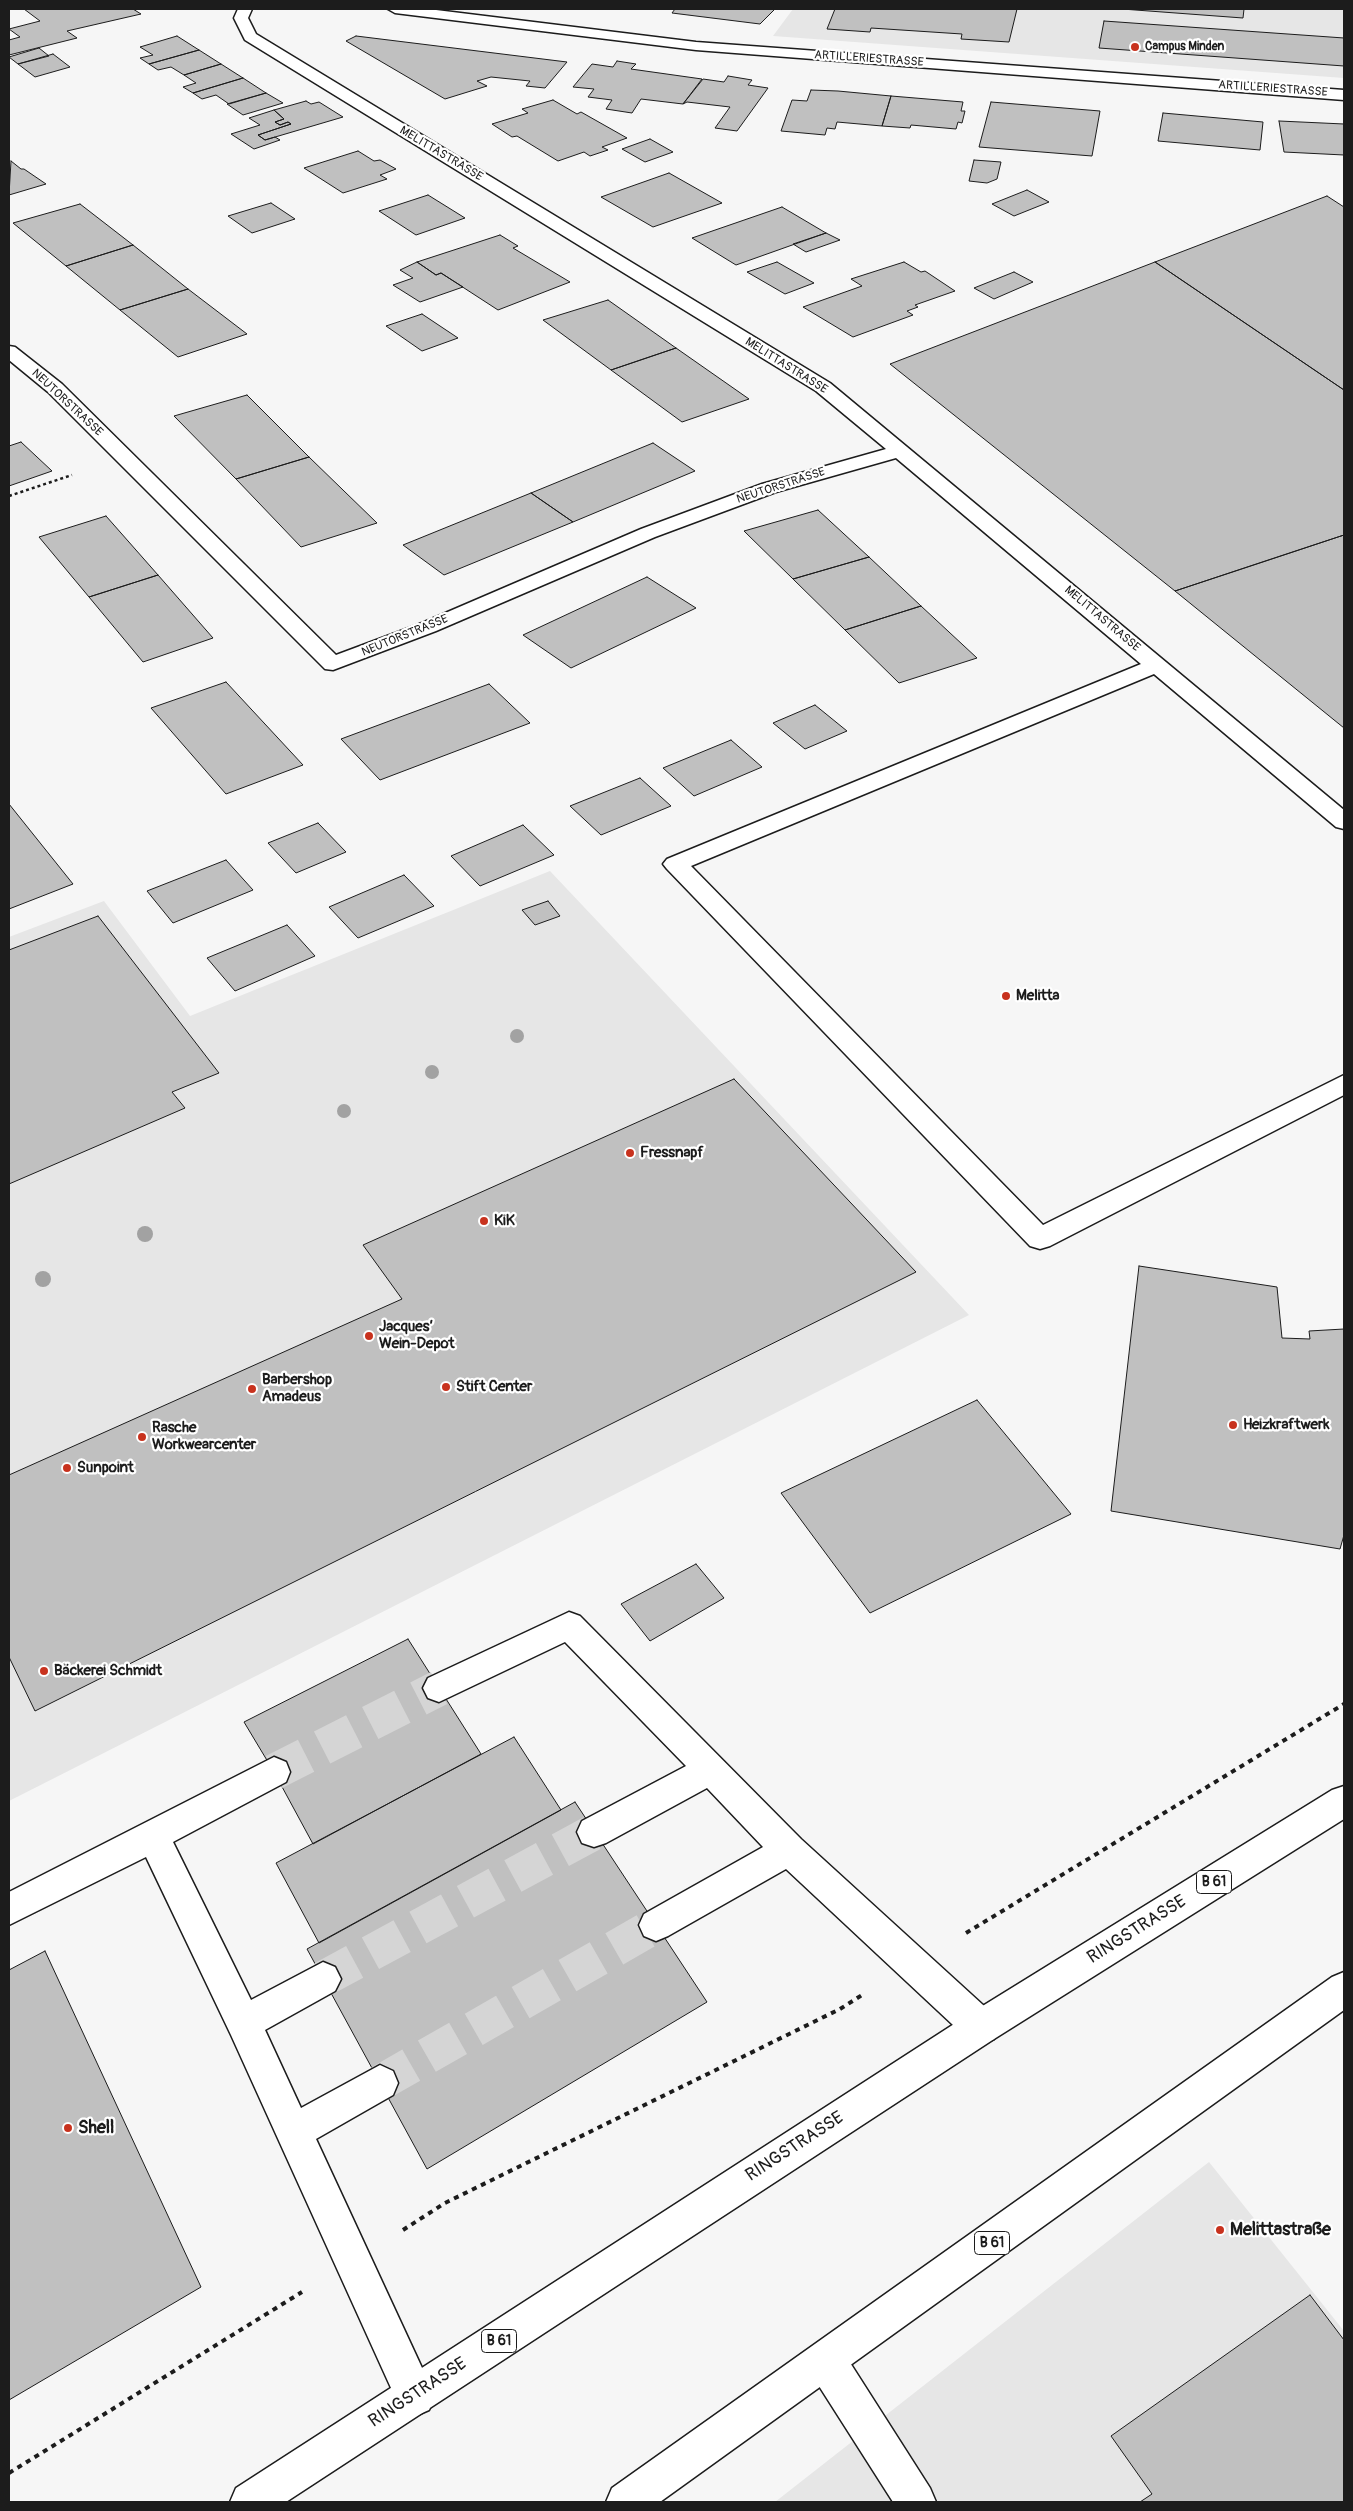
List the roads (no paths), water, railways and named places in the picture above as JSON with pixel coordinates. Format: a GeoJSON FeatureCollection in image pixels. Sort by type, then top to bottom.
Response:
{"type":"FeatureCollection","features":[{"type":"Feature","properties":{"kind":"street","name":"MELITTASTRASSE"},"geometry":{"type":"LineString","coordinates":[[245,9],[241,18],[250,37],[823,387],[1344,822]]}},
{"type":"Feature","properties":{"kind":"street","name":"ARTILLERIESTRASSE"},"geometry":{"type":"LineString","coordinates":[[395,9],[696,46],[1344,95]]}},
{"type":"Feature","properties":{"kind":"street","name":"NEUTORSTRASSE"},"geometry":{"type":"LineString","coordinates":[[9,351],[55,388],[333,664],[429,627],[648,533],[750,494],[899,451]]}},
{"type":"Feature","properties":{"kind":"street"},"geometry":{"type":"LineString","coordinates":[[1157,665],[675,864],[1040,1239],[1344,1084]]}},
{"type":"Feature","properties":{"kind":"street"},"geometry":{"type":"LineString","coordinates":[[438,1688],[569,1625],[789,1850],[981,2027]]}},
{"type":"Feature","properties":{"kind":"street"},"geometry":{"type":"LineString","coordinates":[[594,1832],[710,1770]]}},
{"type":"Feature","properties":{"kind":"street"},"geometry":{"type":"LineString","coordinates":[[9,1909],[154,1836],[274,1772]]}},
{"type":"Feature","properties":{"kind":"street","name":"RINGSTRASSE"},"geometry":{"type":"LineString","coordinates":[[250,2502],[981,2027],[1344,1801]]}},
{"type":"Feature","properties":{"kind":"street"},"geometry":{"type":"LineString","coordinates":[[154,1836],[244,2024],[415,2396]]}},
{"type":"Feature","properties":{"kind":"street"},"geometry":{"type":"LineString","coordinates":[[656,1925],[789,1850]]}},
{"type":"Feature","properties":{"kind":"street"},"geometry":{"type":"LineString","coordinates":[[244,2024],[322,1979]]}},
{"type":"Feature","properties":{"kind":"street","name":"B 61"},"geometry":{"type":"LineString","coordinates":[[636,2499],[1344,1989]]}},
{"type":"Feature","properties":{"kind":"street"},"geometry":{"type":"LineString","coordinates":[[294,2132],[380,2083]]}},
{"type":"Feature","properties":{"kind":"street"},"geometry":{"type":"LineString","coordinates":[[826,2361],[916,2502]]}},
{"type":"Feature","properties":{"kind":"tunnel"},"geometry":{"type":"LineString","coordinates":[[274,1772],[439,1688]]}},
{"type":"Feature","properties":{"kind":"tunnel"},"geometry":{"type":"LineString","coordinates":[[323,1979],[594,1832]]}},
{"type":"Feature","properties":{"kind":"tunnel"},"geometry":{"type":"LineString","coordinates":[[380,2083],[656,1925]]}},
{"type":"Feature","properties":{"kind":"place","name":"Campus Minden"},"geometry":{"type":"Point","coordinates":[1135,47]}},
{"type":"Feature","properties":{"kind":"place","name":"Melitta"},"geometry":{"type":"Point","coordinates":[1006,996]}},
{"type":"Feature","properties":{"kind":"place","name":"Fressnapf"},"geometry":{"type":"Point","coordinates":[630,1153]}},
{"type":"Feature","properties":{"kind":"place","name":"KiK"},"geometry":{"type":"Point","coordinates":[484,1221]}},
{"type":"Feature","properties":{"kind":"place","name":"Jacques’ Wein-Depot"},"geometry":{"type":"Point","coordinates":[369,1336]}},
{"type":"Feature","properties":{"kind":"place","name":"Stift Center"},"geometry":{"type":"Point","coordinates":[446,1387]}},
{"type":"Feature","properties":{"kind":"place","name":"Barbershop Amadeus"},"geometry":{"type":"Point","coordinates":[252,1389]}},
{"type":"Feature","properties":{"kind":"place","name":"Heizkraftwerk"},"geometry":{"type":"Point","coordinates":[1233,1425]}},
{"type":"Feature","properties":{"kind":"place","name":"Rasche Workwearcenter"},"geometry":{"type":"Point","coordinates":[142,1437]}},
{"type":"Feature","properties":{"kind":"place","name":"Sunpoint"},"geometry":{"type":"Point","coordinates":[67,1468]}},
{"type":"Feature","properties":{"kind":"place","name":"Bäckerei Schmidt"},"geometry":{"type":"Point","coordinates":[44,1671]}},
{"type":"Feature","properties":{"kind":"place","name":"Shell"},"geometry":{"type":"Point","coordinates":[68,2128]}},
{"type":"Feature","properties":{"kind":"place","name":"Melittastraße"},"geometry":{"type":"Point","coordinates":[1220,2230]}}]}
